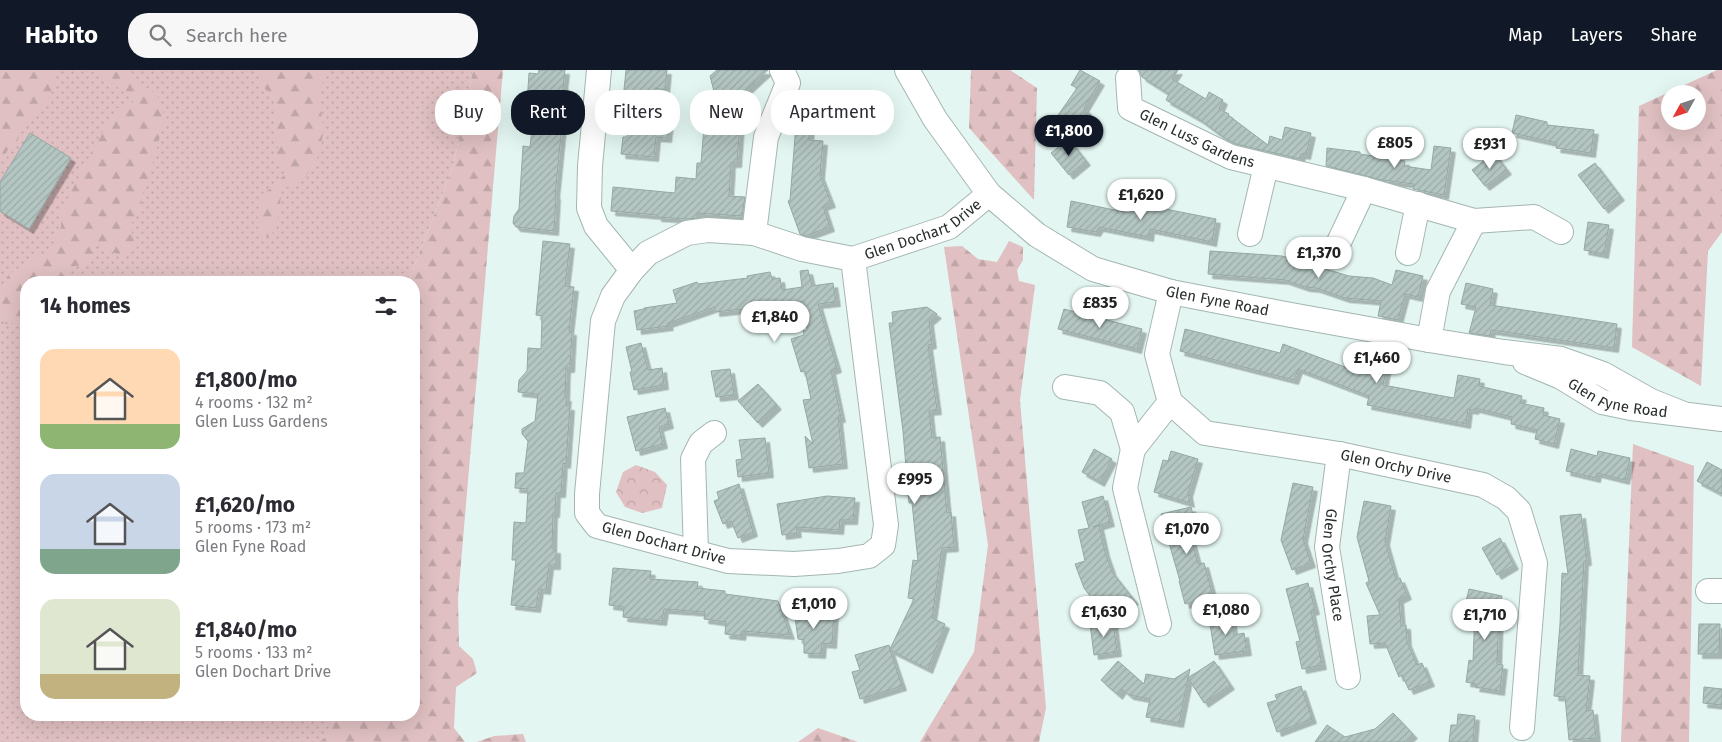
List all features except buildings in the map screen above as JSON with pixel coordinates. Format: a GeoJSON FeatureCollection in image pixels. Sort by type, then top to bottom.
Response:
{"type":"FeatureCollection","features":[{"type":"Feature","properties":{"kind":"street"},"geometry":{"type":"LineString","coordinates":[[599,70],[590,166],[589,208],[596,226],[632,270]]}},
{"type":"Feature","properties":{"kind":"street"},"geometry":{"type":"LineString","coordinates":[[754,233],[766,137],[788,83],[782,70]]}},
{"type":"Feature","properties":{"kind":"street","name":"Glen Fyne Road"},"geometry":{"type":"LineString","coordinates":[[907,70],[935,119],[989,194],[1037,235],[1094,269],[1171,292],[1504,352],[1561,377],[1602,402],[1631,408],[1722,419]]}},
{"type":"Feature","properties":{"kind":"street","name":"Glen Fyne Road"},"geometry":{"type":"LineString","coordinates":[[927,70],[935,119]]}},
{"type":"Feature","properties":{"kind":"street","name":"Glen Luss Gardens"},"geometry":{"type":"LineString","coordinates":[[1128,78],[1130,108],[1231,157],[1364,189],[1474,221],[1534,217],[1561,232]]}},
{"type":"Feature","properties":{"kind":"street","name":"Glen Luss Gardens"},"geometry":{"type":"LineString","coordinates":[[1250,234],[1266,166]]}},
{"type":"Feature","properties":{"kind":"street"},"geometry":{"type":"LineString","coordinates":[[1339,242],[1364,189]]}},
{"type":"Feature","properties":{"kind":"street","name":"Glen Dochart Drive"},"geometry":{"type":"LineString","coordinates":[[853,259],[886,525],[884,546],[869,556],[794,564],[728,561],[597,526],[587,513],[603,321],[613,296],[632,270],[648,254],[687,233],[708,230],[754,233],[802,250],[853,259],[950,228],[989,194]]}},
{"type":"Feature","properties":{"kind":"street"},"geometry":{"type":"LineString","coordinates":[[1408,253],[1418,204]]}},
{"type":"Feature","properties":{"kind":"street"},"geometry":{"type":"LineString","coordinates":[[1430,340],[1438,291],[1474,221]]}},
{"type":"Feature","properties":{"kind":"street"},"geometry":{"type":"LineString","coordinates":[[1159,624],[1124,488],[1133,449],[1170,402],[1156,354],[1171,292]]}},
{"type":"Feature","properties":{"kind":"street"},"geometry":{"type":"LineString","coordinates":[[1065,387],[1100,394],[1122,412],[1133,449]]}},
{"type":"Feature","properties":{"kind":"street","name":"Glen Orchy Drive"},"geometry":{"type":"LineString","coordinates":[[1170,402],[1205,433],[1338,454],[1483,484],[1506,498],[1519,511],[1535,562],[1522,728]]}},
{"type":"Feature","properties":{"kind":"street"},"geometry":{"type":"LineString","coordinates":[[696,552],[693,459],[701,443],[714,433]]}},
{"type":"Feature","properties":{"kind":"street","name":"Glen Orchy Place"},"geometry":{"type":"LineString","coordinates":[[1338,454],[1327,547],[1348,677]]}},
{"type":"Feature","properties":{"kind":"green space"},"geometry":{"type":"Polygon","coordinates":[[[0,70],[473,70],[469,90],[435,90],[435,135],[460,135],[453,167],[410,276],[20,276],[20,721],[343,721],[338,742],[0,742],[0,70]]]}},
{"type":"Feature","properties":{"kind":"green space"},"geometry":{"type":"Polygon","coordinates":[[[0,70],[65,70],[55,76],[55,81],[46,102],[37,115],[22,128],[17,143],[8,149],[0,165],[0,70]]]}},
{"type":"Feature","properties":{"kind":"green space"},"geometry":{"type":"Polygon","coordinates":[[[88,70],[130,70],[138,81],[157,94],[165,117],[149,177],[141,198],[142,213],[133,219],[131,229],[137,248],[127,254],[116,254],[96,244],[91,258],[85,265],[75,266],[68,276],[20,276],[20,327],[13,323],[4,324],[3,319],[5,316],[0,312],[0,290],[3,290],[9,273],[24,269],[38,256],[48,255],[61,227],[61,212],[96,143],[117,108],[135,101],[133,94],[120,89],[100,75],[88,70]]]}},
{"type":"Feature","properties":{"kind":"green space"},"geometry":{"type":"Polygon","coordinates":[[[259,70],[325,70],[327,75],[318,91],[324,131],[316,163],[305,177],[282,190],[276,229],[269,237],[258,233],[258,218],[263,193],[272,188],[286,173],[275,156],[279,144],[273,127],[276,98],[259,84],[259,70]]]}},
{"type":"Feature","properties":{"kind":"green space"},"geometry":{"type":"Polygon","coordinates":[[[473,70],[503,70],[501,93],[501,90],[469,90],[473,70]]]}},
{"type":"Feature","properties":{"kind":"green space"},"geometry":{"type":"Polygon","coordinates":[[[971,70],[1010,70],[1037,88],[1034,200],[969,128],[971,70]]]}},
{"type":"Feature","properties":{"kind":"green space"},"geometry":{"type":"Polygon","coordinates":[[[1717,70],[1722,70],[1722,232],[1708,251],[1701,386],[1632,347],[1639,106],[1661,96],[1661,130],[1706,130],[1706,85],[1684,85],[1717,70]]]}},
{"type":"Feature","properties":{"kind":"green space"},"geometry":{"type":"Polygon","coordinates":[[[460,135],[497,135],[458,598],[459,646],[473,659],[477,673],[456,687],[454,728],[465,742],[319,742],[329,735],[331,721],[420,721],[420,276],[410,276],[453,167],[460,135]]]}},
{"type":"Feature","properties":{"kind":"green space"},"geometry":{"type":"Polygon","coordinates":[[[1009,241],[1023,247],[1023,260],[1017,270],[1019,281],[1035,285],[1020,400],[1046,708],[1039,742],[920,742],[974,652],[988,545],[944,247],[962,246],[978,259],[997,262],[1009,241]]]}},
{"type":"Feature","properties":{"kind":"green space"},"geometry":{"type":"Polygon","coordinates":[[[1633,444],[1694,466],[1689,742],[1621,742],[1633,444]]]}},
{"type":"Feature","properties":{"kind":"green space"},"geometry":{"type":"Polygon","coordinates":[[[636,465],[655,472],[667,485],[662,508],[642,513],[625,507],[616,492],[623,472],[636,465]]]}},
{"type":"Feature","properties":{"kind":"green space"},"geometry":{"type":"Polygon","coordinates":[[[818,728],[858,742],[798,742],[818,728]]]}},
{"type":"Feature","properties":{"kind":"green space"},"geometry":{"type":"Polygon","coordinates":[[[523,734],[526,742],[477,742],[494,736],[523,734]]]}}]}
